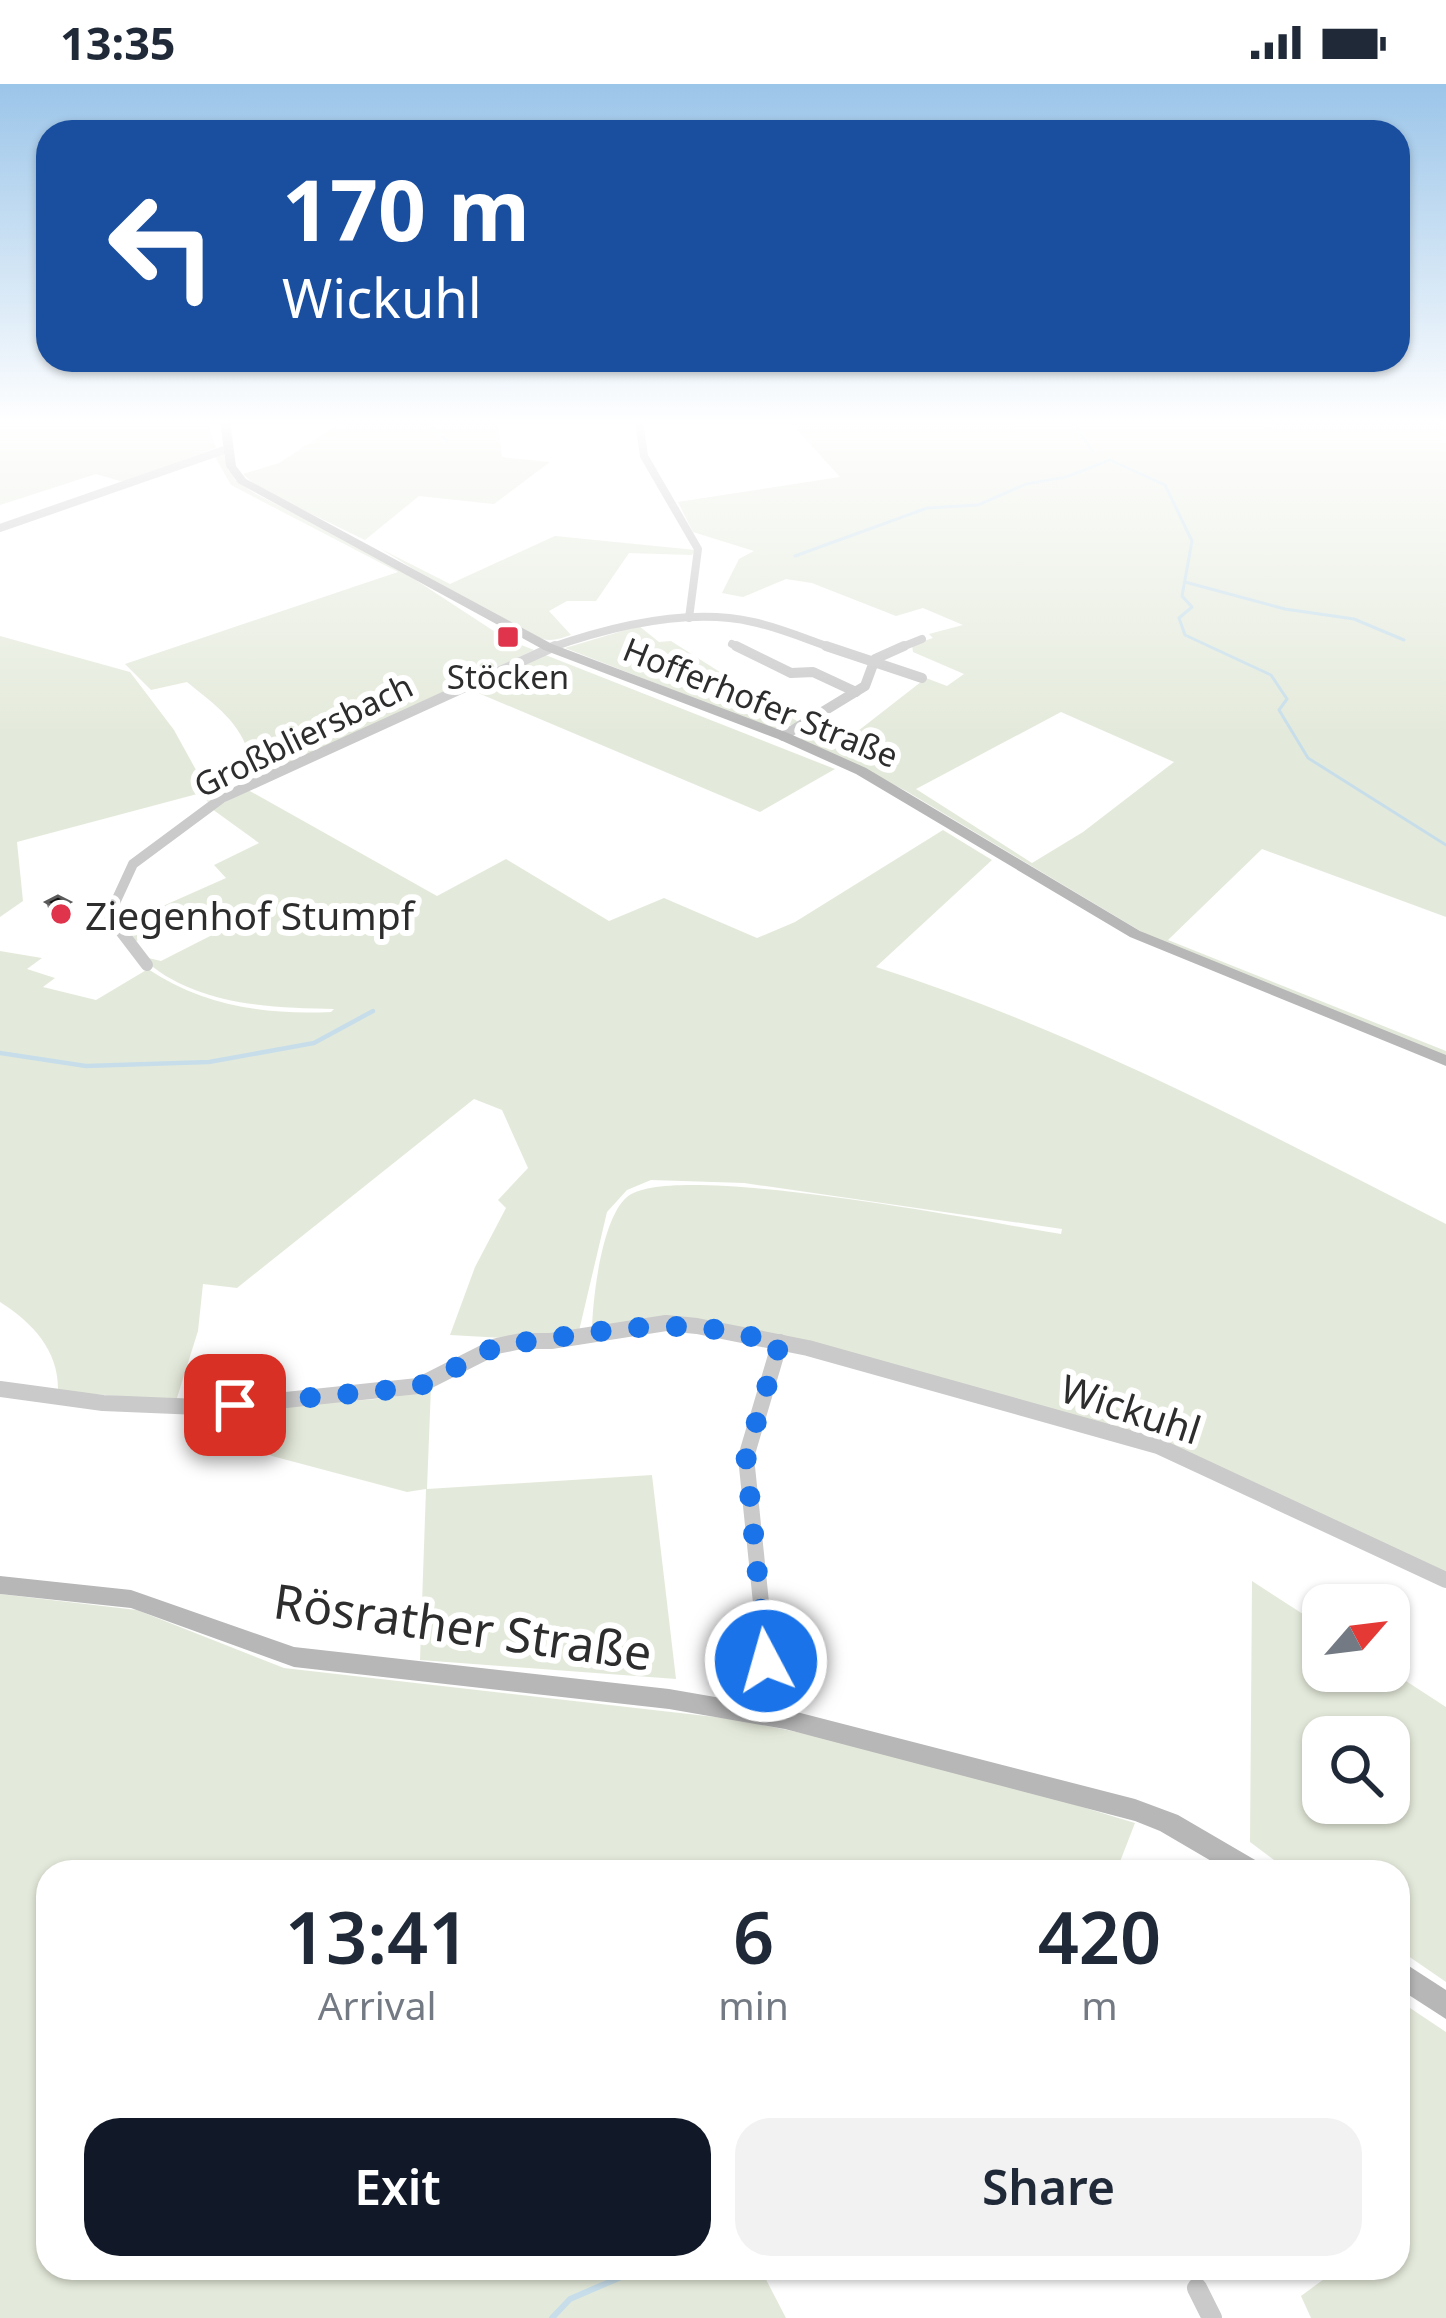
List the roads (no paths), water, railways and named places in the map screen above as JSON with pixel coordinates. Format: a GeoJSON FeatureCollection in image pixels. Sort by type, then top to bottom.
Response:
{"type":"FeatureCollection","features":[{"type":"Feature","properties":{"kind":"street","name":"Hofferhofer Straße"},"geometry":{"type":"LineString","coordinates":[[326,525],[548,647],[783,736],[901,792],[1136,934],[1446,1061]]}},
{"type":"Feature","properties":{"kind":"street"},"geometry":{"type":"LineString","coordinates":[[687,525],[698,549],[689,619]]}},
{"type":"Feature","properties":{"kind":"street"},"geometry":{"type":"LineString","coordinates":[[548,647],[621,626],[689,619],[754,622],[922,678]]}},
{"type":"Feature","properties":{"kind":"street"},"geometry":{"type":"LineString","coordinates":[[875,659],[922,639]]}},
{"type":"Feature","properties":{"kind":"street"},"geometry":{"type":"LineString","coordinates":[[732,644],[791,673],[821,674],[856,692]]}},
{"type":"Feature","properties":{"kind":"street","name":"Großbliersbach"},"geometry":{"type":"LineString","coordinates":[[147,965],[109,916],[138,860],[222,798],[548,647]]}},
{"type":"Feature","properties":{"kind":"street"},"geometry":{"type":"LineString","coordinates":[[783,736],[856,692],[870,678],[875,659]]}},
{"type":"Feature","properties":{"kind":"street","name":"Wickuhl"},"geometry":{"type":"LineString","coordinates":[[0,1389],[103,1403],[199,1407],[402,1390],[429,1383],[497,1346],[666,1324],[780,1342],[1158,1446],[1446,1580]]}},
{"type":"Feature","properties":{"kind":"street"},"geometry":{"type":"LineString","coordinates":[[780,1342],[746,1457],[766,1661],[787,1707],[785,1719]]}},
{"type":"Feature","properties":{"kind":"street","name":"Rösrather Straße"},"geometry":{"type":"LineString","coordinates":[[0,1586],[131,1599],[294,1657],[669,1699],[785,1719],[1135,1810],[1169,1823],[1232,1860]]}},
{"type":"Feature","properties":{"kind":"street"},"geometry":{"type":"LineString","coordinates":[[1410,1980],[1446,2006]]}},
{"type":"Feature","properties":{"kind":"street"},"geometry":{"type":"LineString","coordinates":[[1197,2288],[1212,2318]]}},
{"type":"Feature","properties":{"kind":"waterway"},"geometry":{"type":"LineString","coordinates":[[795,556],[880,525]]}},
{"type":"Feature","properties":{"kind":"waterway"},"geometry":{"type":"LineString","coordinates":[[1184,525],[1192,541],[1182,596],[1192,607],[1179,618],[1185,635],[1271,675],[1287,699],[1279,710],[1308,758],[1446,845]]}},
{"type":"Feature","properties":{"kind":"waterway"},"geometry":{"type":"LineString","coordinates":[[1185,582],[1285,609],[1354,619],[1404,640]]}},
{"type":"Feature","properties":{"kind":"waterway"},"geometry":{"type":"LineString","coordinates":[[0,1053],[86,1066],[209,1062],[314,1043],[373,1011]]}},
{"type":"Feature","properties":{"kind":"waterway"},"geometry":{"type":"LineString","coordinates":[[552,2318],[570,2299],[614,2280]]}},
{"type":"Feature","properties":{"kind":"place","name":"Stöcken"},"geometry":{"type":"Point","coordinates":[508,637]}},
{"type":"Feature","properties":{"kind":"place","name":"Ziegenhof Stumpf"},"geometry":{"type":"Point","coordinates":[61,914]}}]}
